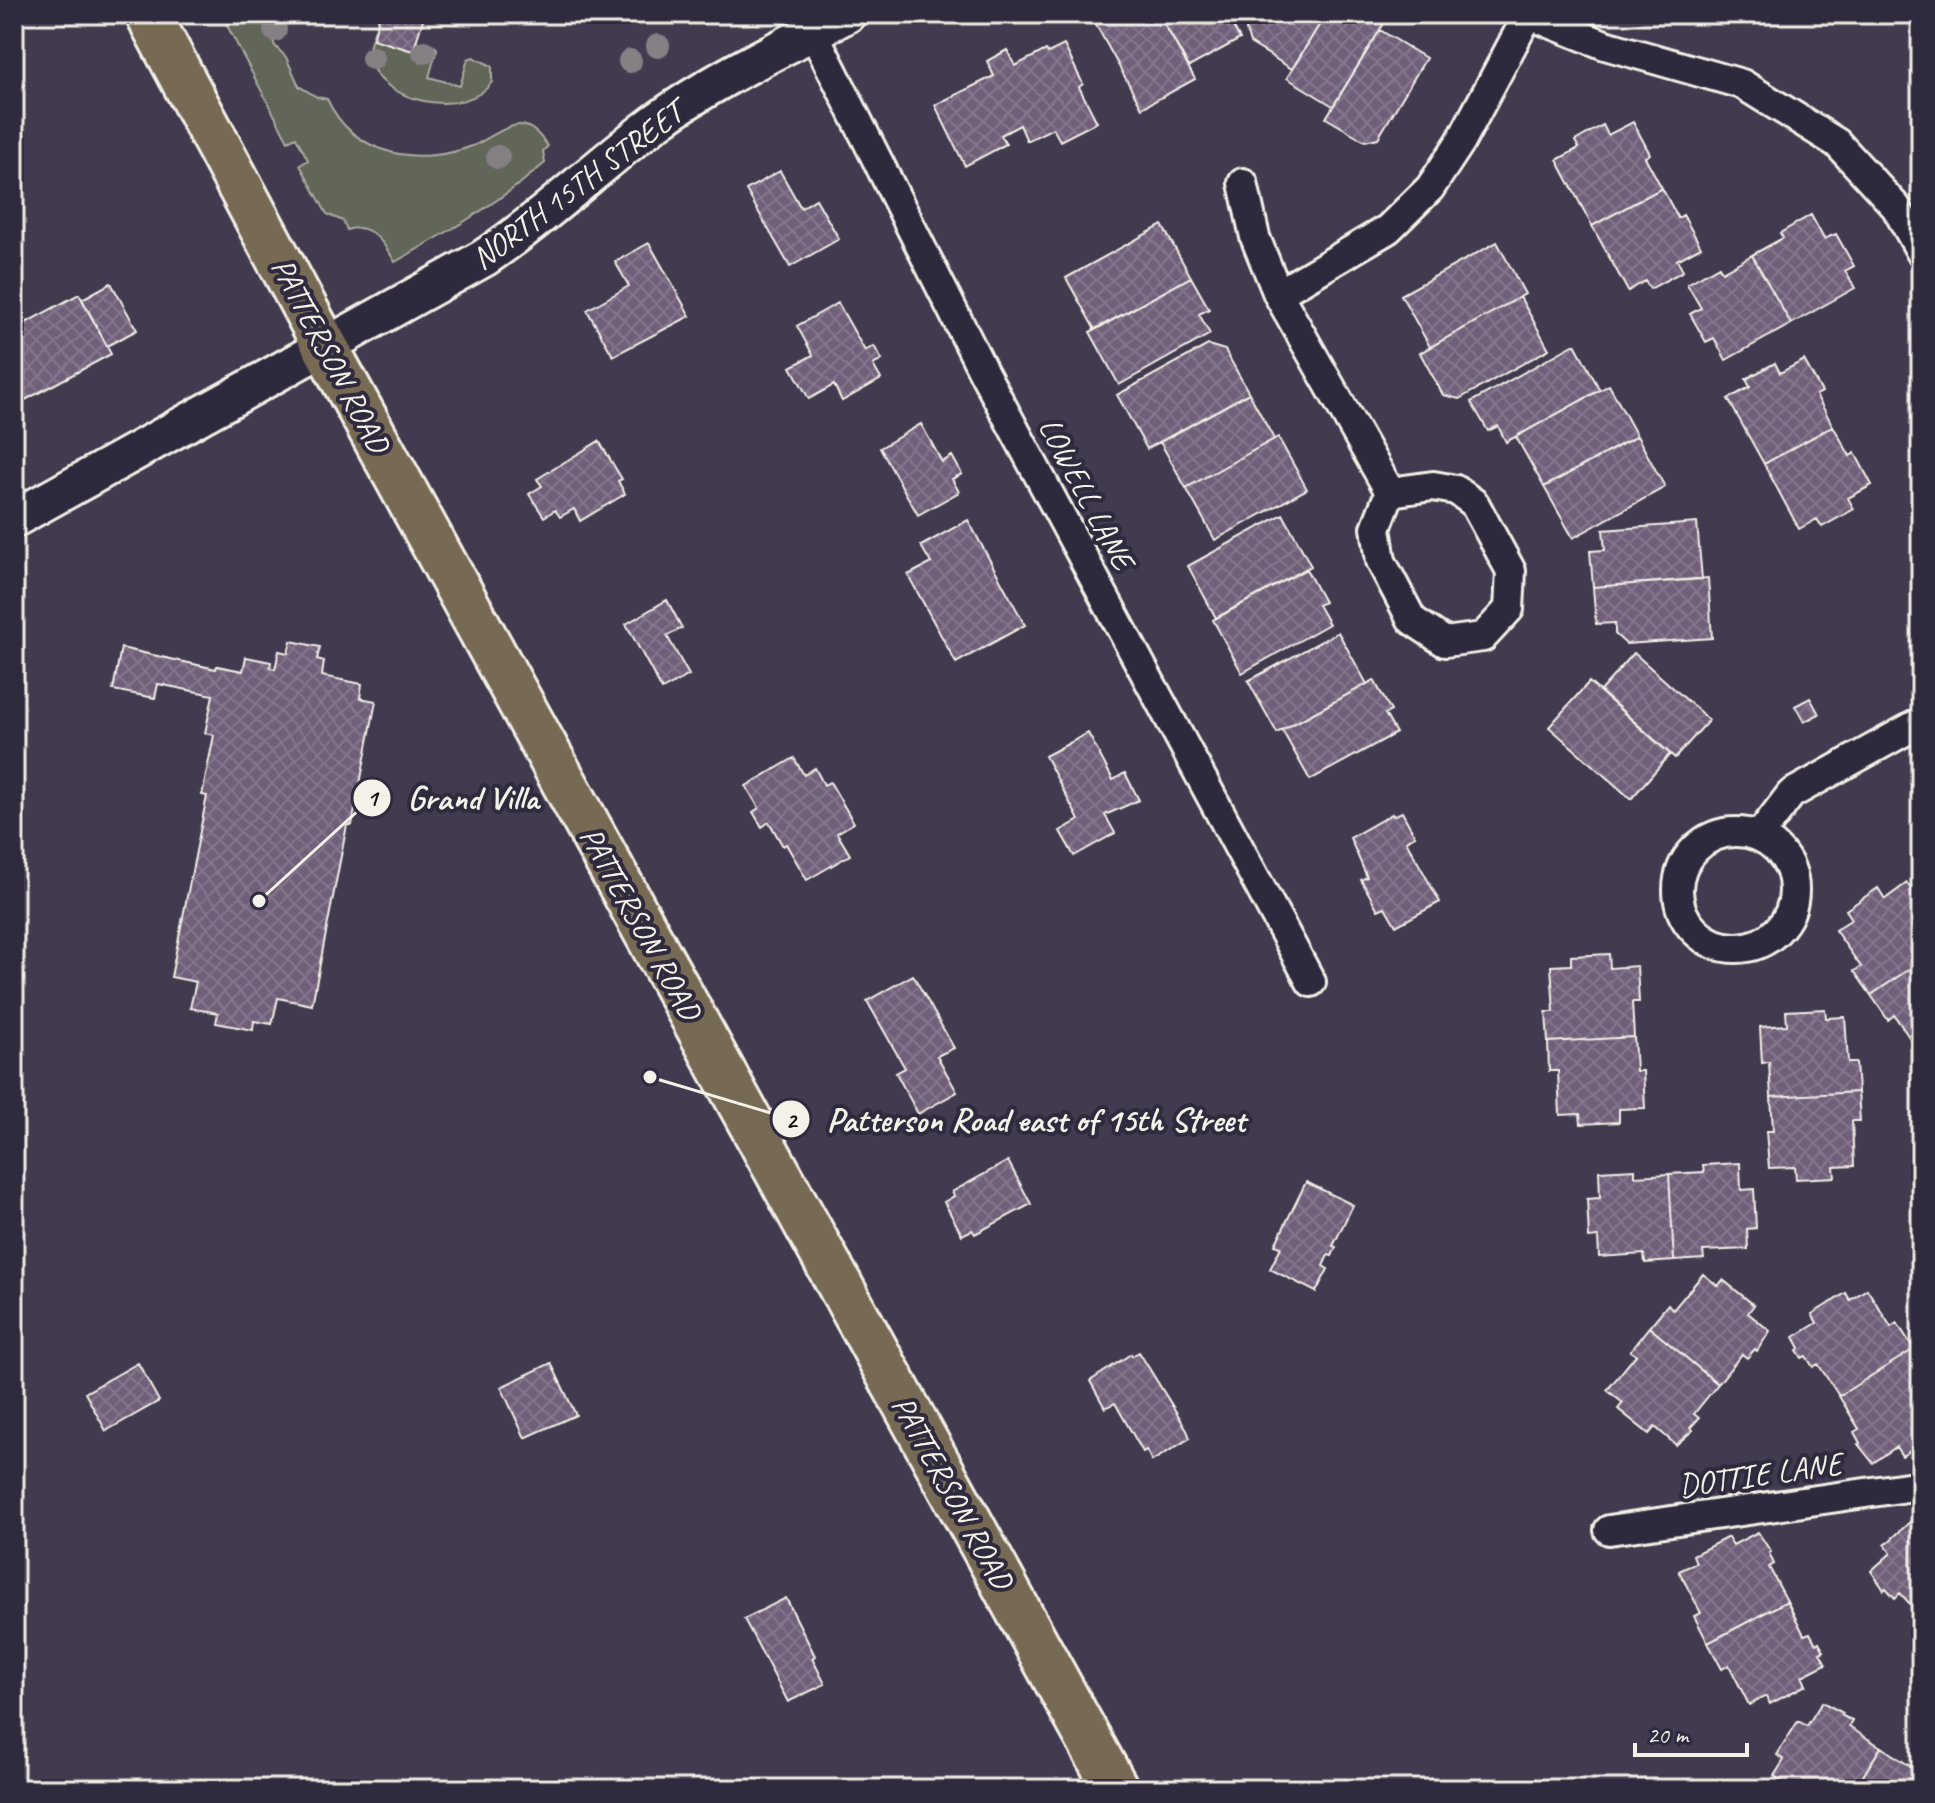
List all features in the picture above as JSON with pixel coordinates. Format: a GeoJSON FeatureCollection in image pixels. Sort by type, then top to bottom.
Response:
{"type":"FeatureCollection","features":[{"type":"Feature","properties":{"kind":"main road","name":"PATTERSON ROAD"},"geometry":{"type":"LineString","coordinates":[[148,14],[325,346],[1116,1789]]}},
{"type":"Feature","properties":{"kind":"street","name":"NORTH 15TH STREET"},"geometry":{"type":"LineString","coordinates":[[14,519],[484,258],[521,233],[656,122],[701,92],[847,14]]}},
{"type":"Feature","properties":{"kind":"street"},"geometry":{"type":"LineString","coordinates":[[1278,294],[1388,229],[1430,188],[1461,141],[1528,15],[1605,45],[1742,84],[1837,143],[1896,207],[1921,252]]}},
{"type":"Feature","properties":{"kind":"street","name":"LOWELL LANE"},"geometry":{"type":"LineString","coordinates":[[813,32],[984,373],[1311,982]]}},
{"type":"Feature","properties":{"kind":"street"},"geometry":{"type":"LineString","coordinates":[[1243,183],[1255,237],[1278,294],[1390,492]]}},
{"type":"Feature","properties":{"kind":"street"},"geometry":{"type":"LineString","coordinates":[[1433,486],[1456,490],[1474,503],[1511,571],[1509,609],[1483,637],[1445,642],[1412,620],[1381,561],[1376,528],[1390,492],[1433,486]]}},
{"type":"Feature","properties":{"kind":"street"},"geometry":{"type":"LineString","coordinates":[[1759,836],[1791,794],[1921,722]]}},
{"type":"Feature","properties":{"kind":"street"},"geometry":{"type":"LineString","coordinates":[[1741,831],[1759,836],[1774,845],[1793,876],[1795,895],[1791,913],[1774,935],[1751,948],[1732,949],[1714,945],[1698,935],[1686,921],[1679,904],[1678,886],[1682,868],[1692,852],[1706,840],[1723,833],[1741,831]]}},
{"type":"Feature","properties":{"kind":"street","name":"DOTTIE LANE"},"geometry":{"type":"LineString","coordinates":[[1609,1530],[1921,1485]]}},
{"type":"Feature","properties":{"kind":"green space"},"geometry":{"type":"Polygon","coordinates":[[[253,14],[268,26],[275,46],[286,57],[299,86],[327,99],[339,119],[371,145],[390,152],[432,155],[475,145],[520,125],[532,129],[548,146],[543,151],[545,163],[491,204],[395,262],[381,241],[369,231],[347,230],[343,221],[327,214],[300,165],[308,160],[296,137],[288,141],[222,16],[253,14]]]}},
{"type":"Feature","properties":{"kind":"green space"},"geometry":{"type":"Polygon","coordinates":[[[375,29],[436,47],[429,77],[460,86],[468,59],[473,57],[492,66],[492,82],[480,93],[464,100],[445,103],[406,96],[390,87],[377,74],[369,59],[375,29]]]}},
{"type":"Feature","properties":{"kind":"building"},"geometry":{"type":"Polygon","coordinates":[[[380,14],[425,14],[413,51],[373,39],[380,14]]]}},
{"type":"Feature","properties":{"kind":"building"},"geometry":{"type":"Polygon","coordinates":[[[1090,14],[1159,14],[1195,79],[1142,108],[1090,14]]]}},
{"type":"Feature","properties":{"kind":"building"},"geometry":{"type":"Polygon","coordinates":[[[1159,14],[1226,14],[1240,39],[1189,67],[1159,14]]]}},
{"type":"Feature","properties":{"kind":"building"},"geometry":{"type":"Polygon","coordinates":[[[1256,14],[1326,14],[1292,69],[1250,43],[1246,30],[1256,14]]]}},
{"type":"Feature","properties":{"kind":"building"},"geometry":{"type":"Polygon","coordinates":[[[1326,14],[1377,14],[1386,20],[1333,106],[1287,78],[1326,14]]]}},
{"type":"Feature","properties":{"kind":"building"},"geometry":{"type":"Polygon","coordinates":[[[1380,30],[1426,58],[1378,138],[1365,141],[1326,118],[1380,30]]]}},
{"type":"Feature","properties":{"kind":"building"},"geometry":{"type":"Polygon","coordinates":[[[1064,45],[1083,84],[1079,87],[1097,122],[1060,141],[1053,128],[1027,141],[1020,125],[1001,135],[1006,144],[965,166],[935,105],[994,76],[987,61],[1007,50],[1015,66],[1046,50],[1048,53],[1064,45]]]}},
{"type":"Feature","properties":{"kind":"building"},"geometry":{"type":"Polygon","coordinates":[[[1633,122],[1650,154],[1645,157],[1662,188],[1592,226],[1557,160],[1579,148],[1575,141],[1603,125],[1608,135],[1633,122]]]}},
{"type":"Feature","properties":{"kind":"building"},"geometry":{"type":"Polygon","coordinates":[[[780,171],[801,208],[816,199],[839,239],[790,267],[746,190],[780,171]]]}},
{"type":"Feature","properties":{"kind":"building"},"geometry":{"type":"Polygon","coordinates":[[[1662,188],[1678,218],[1683,215],[1701,247],[1677,260],[1683,271],[1650,289],[1645,281],[1628,291],[1592,226],[1662,188]]]}},
{"type":"Feature","properties":{"kind":"building"},"geometry":{"type":"Polygon","coordinates":[[[1811,215],[1824,239],[1836,234],[1854,266],[1845,271],[1855,288],[1791,324],[1752,255],[1783,238],[1780,233],[1811,215]]]}},
{"type":"Feature","properties":{"kind":"building"},"geometry":{"type":"Polygon","coordinates":[[[1162,225],[1191,277],[1095,330],[1066,278],[1162,225]]]}},
{"type":"Feature","properties":{"kind":"building"},"geometry":{"type":"Polygon","coordinates":[[[1497,242],[1525,294],[1430,347],[1401,295],[1497,242]]]}},
{"type":"Feature","properties":{"kind":"building"},"geometry":{"type":"Polygon","coordinates":[[[649,243],[690,316],[613,356],[587,310],[629,286],[615,262],[649,243]]]}},
{"type":"Feature","properties":{"kind":"building"},"geometry":{"type":"Polygon","coordinates":[[[1752,255],[1791,324],[1726,360],[1714,338],[1706,342],[1690,314],[1701,308],[1687,284],[1719,266],[1722,272],[1752,255]]]}},
{"type":"Feature","properties":{"kind":"building"},"geometry":{"type":"Polygon","coordinates":[[[1191,277],[1209,309],[1199,314],[1210,334],[1119,385],[1090,332],[1191,277]]]}},
{"type":"Feature","properties":{"kind":"building"},"geometry":{"type":"Polygon","coordinates":[[[111,283],[137,330],[107,346],[82,299],[111,283]]]}},
{"type":"Feature","properties":{"kind":"building"},"geometry":{"type":"Polygon","coordinates":[[[79,294],[111,354],[14,406],[14,329],[79,294]]]}},
{"type":"Feature","properties":{"kind":"building"},"geometry":{"type":"Polygon","coordinates":[[[1520,297],[1549,349],[1459,399],[1443,395],[1420,353],[1520,297]]]}},
{"type":"Feature","properties":{"kind":"building"},"geometry":{"type":"Polygon","coordinates":[[[838,303],[865,351],[874,346],[882,360],[873,365],[881,379],[842,401],[834,385],[809,399],[791,367],[813,355],[797,326],[838,303]]]}},
{"type":"Feature","properties":{"kind":"building"},"geometry":{"type":"Polygon","coordinates":[[[1575,344],[1600,390],[1506,442],[1498,426],[1488,431],[1471,402],[1575,344]]]}},
{"type":"Feature","properties":{"kind":"building"},"geometry":{"type":"Polygon","coordinates":[[[1208,345],[1225,350],[1249,393],[1147,449],[1117,395],[1208,345]]]}},
{"type":"Feature","properties":{"kind":"building"},"geometry":{"type":"Polygon","coordinates":[[[1804,360],[1822,392],[1816,395],[1833,426],[1764,464],[1728,399],[1750,387],[1746,379],[1775,363],[1780,373],[1804,360]]]}},
{"type":"Feature","properties":{"kind":"building"},"geometry":{"type":"Polygon","coordinates":[[[1609,385],[1637,436],[1544,487],[1516,437],[1609,385]]]}},
{"type":"Feature","properties":{"kind":"building"},"geometry":{"type":"Polygon","coordinates":[[[1249,393],[1274,439],[1186,488],[1160,442],[1249,393]]]}},
{"type":"Feature","properties":{"kind":"building"},"geometry":{"type":"Polygon","coordinates":[[[921,424],[942,462],[952,456],[962,474],[952,479],[959,492],[918,515],[880,448],[921,424]]]}},
{"type":"Feature","properties":{"kind":"building"},"geometry":{"type":"Polygon","coordinates":[[[1833,426],[1850,456],[1855,453],[1872,485],[1848,498],[1854,509],[1822,527],[1817,519],[1799,529],[1764,464],[1833,426]]]}},
{"type":"Feature","properties":{"kind":"building"},"geometry":{"type":"Polygon","coordinates":[[[1637,436],[1665,487],[1573,538],[1544,487],[1637,436]]]}},
{"type":"Feature","properties":{"kind":"building"},"geometry":{"type":"Polygon","coordinates":[[[1278,437],[1307,489],[1215,540],[1186,488],[1278,437]]]}},
{"type":"Feature","properties":{"kind":"building"},"geometry":{"type":"Polygon","coordinates":[[[599,441],[622,479],[618,481],[625,494],[580,521],[574,509],[560,517],[555,510],[544,517],[529,494],[542,486],[537,479],[599,441]]]}},
{"type":"Feature","properties":{"kind":"building"},"geometry":{"type":"Polygon","coordinates":[[[1283,514],[1311,566],[1216,618],[1188,566],[1283,514]]]}},
{"type":"Feature","properties":{"kind":"building"},"geometry":{"type":"Polygon","coordinates":[[[968,520],[1025,625],[956,663],[908,575],[931,563],[921,546],[968,520]]]}},
{"type":"Feature","properties":{"kind":"building"},"geometry":{"type":"Polygon","coordinates":[[[1697,523],[1702,579],[1593,587],[1590,551],[1605,550],[1603,530],[1697,523]]]}},
{"type":"Feature","properties":{"kind":"building"},"geometry":{"type":"Polygon","coordinates":[[[1306,569],[1324,602],[1318,605],[1329,624],[1242,673],[1213,620],[1306,569]]]}},
{"type":"Feature","properties":{"kind":"building"},"geometry":{"type":"Polygon","coordinates":[[[1708,578],[1712,638],[1626,644],[1615,634],[1615,623],[1596,624],[1593,587],[1708,578]]]}},
{"type":"Feature","properties":{"kind":"building"},"geometry":{"type":"Polygon","coordinates":[[[667,600],[682,628],[667,636],[689,675],[662,690],[626,624],[667,600]]]}},
{"type":"Feature","properties":{"kind":"building"},"geometry":{"type":"Polygon","coordinates":[[[1338,632],[1367,684],[1277,733],[1248,681],[1338,632]]]}},
{"type":"Feature","properties":{"kind":"building"},"geometry":{"type":"Polygon","coordinates":[[[291,641],[320,647],[317,659],[324,661],[322,676],[362,684],[360,698],[376,701],[352,825],[347,825],[312,1005],[278,998],[272,1024],[254,1021],[253,1030],[216,1023],[218,1013],[190,1008],[196,982],[171,977],[207,796],[202,795],[214,735],[205,733],[213,695],[158,684],[155,698],[113,690],[121,648],[216,669],[217,666],[243,671],[246,657],[271,662],[270,668],[275,669],[279,651],[288,653],[291,641]]]}},
{"type":"Feature","properties":{"kind":"building"},"geometry":{"type":"Polygon","coordinates":[[[1634,653],[1709,720],[1675,758],[1600,691],[1634,653]]]}},
{"type":"Feature","properties":{"kind":"building"},"geometry":{"type":"Polygon","coordinates":[[[1374,680],[1391,711],[1385,714],[1396,733],[1310,780],[1282,730],[1374,680]]]}},
{"type":"Feature","properties":{"kind":"building"},"geometry":{"type":"Polygon","coordinates":[[[1589,682],[1670,754],[1631,799],[1549,727],[1589,682]]]}},
{"type":"Feature","properties":{"kind":"building"},"geometry":{"type":"Polygon","coordinates":[[[1810,698],[1819,714],[1804,722],[1795,706],[1810,698]]]}},
{"type":"Feature","properties":{"kind":"building"},"geometry":{"type":"Polygon","coordinates":[[[1088,733],[1113,780],[1125,773],[1139,800],[1105,815],[1115,833],[1074,856],[1060,831],[1079,820],[1045,756],[1088,733]]]}},
{"type":"Feature","properties":{"kind":"building"},"geometry":{"type":"Polygon","coordinates":[[[794,758],[804,775],[815,768],[824,785],[830,782],[854,823],[837,833],[850,855],[807,880],[769,822],[762,827],[753,812],[759,808],[746,786],[794,758]]]}},
{"type":"Feature","properties":{"kind":"building"},"geometry":{"type":"Polygon","coordinates":[[[1402,812],[1415,836],[1406,841],[1440,902],[1396,926],[1385,907],[1378,910],[1361,880],[1367,877],[1350,838],[1392,814],[1402,812]]]}},
{"type":"Feature","properties":{"kind":"building"},"geometry":{"type":"Polygon","coordinates":[[[1907,883],[1921,904],[1921,961],[1871,995],[1854,971],[1861,967],[1835,930],[1852,919],[1846,910],[1878,888],[1885,899],[1907,883]]]}},
{"type":"Feature","properties":{"kind":"building"},"geometry":{"type":"Polygon","coordinates":[[[1609,954],[1610,968],[1637,966],[1639,1002],[1632,1002],[1634,1037],[1548,1042],[1546,1012],[1554,1012],[1551,966],[1571,965],[1571,956],[1609,954]]]}},
{"type":"Feature","properties":{"kind":"building"},"geometry":{"type":"Polygon","coordinates":[[[1921,961],[1920,1053],[1894,1015],[1888,1020],[1871,995],[1921,961]]]}},
{"type":"Feature","properties":{"kind":"building"},"geometry":{"type":"Polygon","coordinates":[[[913,975],[954,1048],[937,1056],[957,1092],[918,1114],[896,1073],[905,1068],[867,1001],[913,975]]]}},
{"type":"Feature","properties":{"kind":"building"},"geometry":{"type":"Polygon","coordinates":[[[1825,1009],[1826,1018],[1845,1017],[1848,1062],[1856,1062],[1858,1092],[1771,1097],[1769,1062],[1762,1063],[1760,1027],[1787,1025],[1786,1011],[1825,1009]]]}},
{"type":"Feature","properties":{"kind":"building"},"geometry":{"type":"Polygon","coordinates":[[[1634,1037],[1636,1071],[1643,1071],[1645,1108],[1619,1109],[1619,1122],[1581,1124],[1580,1114],[1560,1115],[1558,1071],[1549,1071],[1548,1042],[1634,1037]]]}},
{"type":"Feature","properties":{"kind":"building"},"geometry":{"type":"Polygon","coordinates":[[[1858,1092],[1860,1121],[1852,1121],[1854,1166],[1834,1167],[1835,1177],[1796,1179],[1795,1167],[1769,1168],[1766,1131],[1773,1131],[1771,1097],[1858,1092]]]}},
{"type":"Feature","properties":{"kind":"building"},"geometry":{"type":"Polygon","coordinates":[[[1008,1161],[1031,1204],[975,1234],[972,1230],[962,1235],[944,1202],[954,1196],[952,1192],[1008,1161]]]}},
{"type":"Feature","properties":{"kind":"building"},"geometry":{"type":"Polygon","coordinates":[[[1740,1163],[1741,1190],[1754,1189],[1756,1228],[1747,1229],[1748,1249],[1703,1251],[1704,1259],[1674,1261],[1669,1174],[1704,1172],[1703,1165],[1740,1163]]]}},
{"type":"Feature","properties":{"kind":"building"},"geometry":{"type":"Polygon","coordinates":[[[1635,1169],[1635,1176],[1669,1174],[1674,1261],[1645,1263],[1644,1254],[1599,1257],[1598,1237],[1589,1238],[1587,1199],[1600,1198],[1599,1171],[1635,1169]]]}},
{"type":"Feature","properties":{"kind":"building"},"geometry":{"type":"Polygon","coordinates":[[[1306,1182],[1353,1205],[1333,1246],[1336,1247],[1332,1256],[1328,1255],[1323,1266],[1328,1269],[1316,1292],[1270,1269],[1281,1247],[1275,1245],[1306,1182]]]}},
{"type":"Feature","properties":{"kind":"building"},"geometry":{"type":"Polygon","coordinates":[[[1703,1274],[1718,1286],[1723,1280],[1754,1305],[1748,1313],[1770,1331],[1757,1351],[1755,1349],[1747,1358],[1742,1354],[1718,1384],[1649,1327],[1668,1304],[1673,1310],[1703,1274]]]}},
{"type":"Feature","properties":{"kind":"building"},"geometry":{"type":"Polygon","coordinates":[[[1867,1289],[1891,1327],[1897,1323],[1914,1349],[1839,1396],[1818,1364],[1813,1367],[1806,1356],[1802,1358],[1794,1337],[1817,1323],[1812,1314],[1846,1293],[1850,1300],[1867,1289]]]}},
{"type":"Feature","properties":{"kind":"building"},"geometry":{"type":"Polygon","coordinates":[[[1649,1327],[1718,1384],[1694,1414],[1699,1418],[1690,1428],[1693,1430],[1676,1445],[1655,1427],[1649,1434],[1618,1409],[1623,1403],[1607,1390],[1636,1355],[1630,1351],[1649,1327]]]}},
{"type":"Feature","properties":{"kind":"building"},"geometry":{"type":"Polygon","coordinates":[[[1914,1349],[1921,1360],[1921,1444],[1902,1456],[1896,1447],[1873,1463],[1858,1444],[1854,1432],[1859,1429],[1839,1396],[1914,1349]]]}},
{"type":"Feature","properties":{"kind":"building"},"geometry":{"type":"Polygon","coordinates":[[[1139,1352],[1190,1438],[1152,1461],[1146,1450],[1143,1452],[1115,1403],[1105,1408],[1090,1381],[1139,1352]]]}},
{"type":"Feature","properties":{"kind":"building"},"geometry":{"type":"Polygon","coordinates":[[[138,1363],[159,1401],[106,1431],[85,1393],[138,1363]]]}},
{"type":"Feature","properties":{"kind":"building"},"geometry":{"type":"Polygon","coordinates":[[[551,1363],[576,1415],[525,1438],[501,1387],[551,1363]]]}},
{"type":"Feature","properties":{"kind":"building"},"geometry":{"type":"Polygon","coordinates":[[[1914,1518],[1921,1523],[1921,1616],[1900,1593],[1895,1598],[1886,1588],[1884,1590],[1871,1571],[1891,1553],[1885,1545],[1914,1518]]]}},
{"type":"Feature","properties":{"kind":"building"},"geometry":{"type":"Polygon","coordinates":[[[1758,1532],[1771,1552],[1774,1564],[1769,1567],[1787,1601],[1708,1643],[1694,1616],[1701,1613],[1679,1571],[1696,1563],[1693,1555],[1728,1537],[1733,1545],[1758,1532]]]}},
{"type":"Feature","properties":{"kind":"building"},"geometry":{"type":"Polygon","coordinates":[[[786,1598],[815,1656],[812,1658],[825,1684],[788,1702],[744,1619],[786,1598]]]}},
{"type":"Feature","properties":{"kind":"building"},"geometry":{"type":"Polygon","coordinates":[[[1787,1601],[1804,1635],[1810,1633],[1816,1644],[1819,1642],[1826,1664],[1802,1676],[1806,1685],[1770,1704],[1766,1696],[1749,1705],[1729,1665],[1722,1669],[1708,1643],[1787,1601]]]}},
{"type":"Feature","properties":{"kind":"building"},"geometry":{"type":"Polygon","coordinates":[[[1822,1702],[1843,1713],[1841,1715],[1852,1721],[1849,1727],[1881,1747],[1855,1789],[1794,1789],[1774,1776],[1784,1760],[1777,1755],[1798,1721],[1807,1726],[1822,1702]]]}},
{"type":"Feature","properties":{"kind":"building"},"geometry":{"type":"Polygon","coordinates":[[[1881,1747],[1913,1768],[1917,1763],[1921,1765],[1921,1789],[1855,1789],[1881,1747]]]}},
{"type":"Feature","properties":{"kind":"place","name":"Grand Villa"},"geometry":{"type":"Point","coordinates":[259,901]}},
{"type":"Feature","properties":{"kind":"place","name":"Patterson Road east of 15th Street"},"geometry":{"type":"Point","coordinates":[650,1077]}}]}
